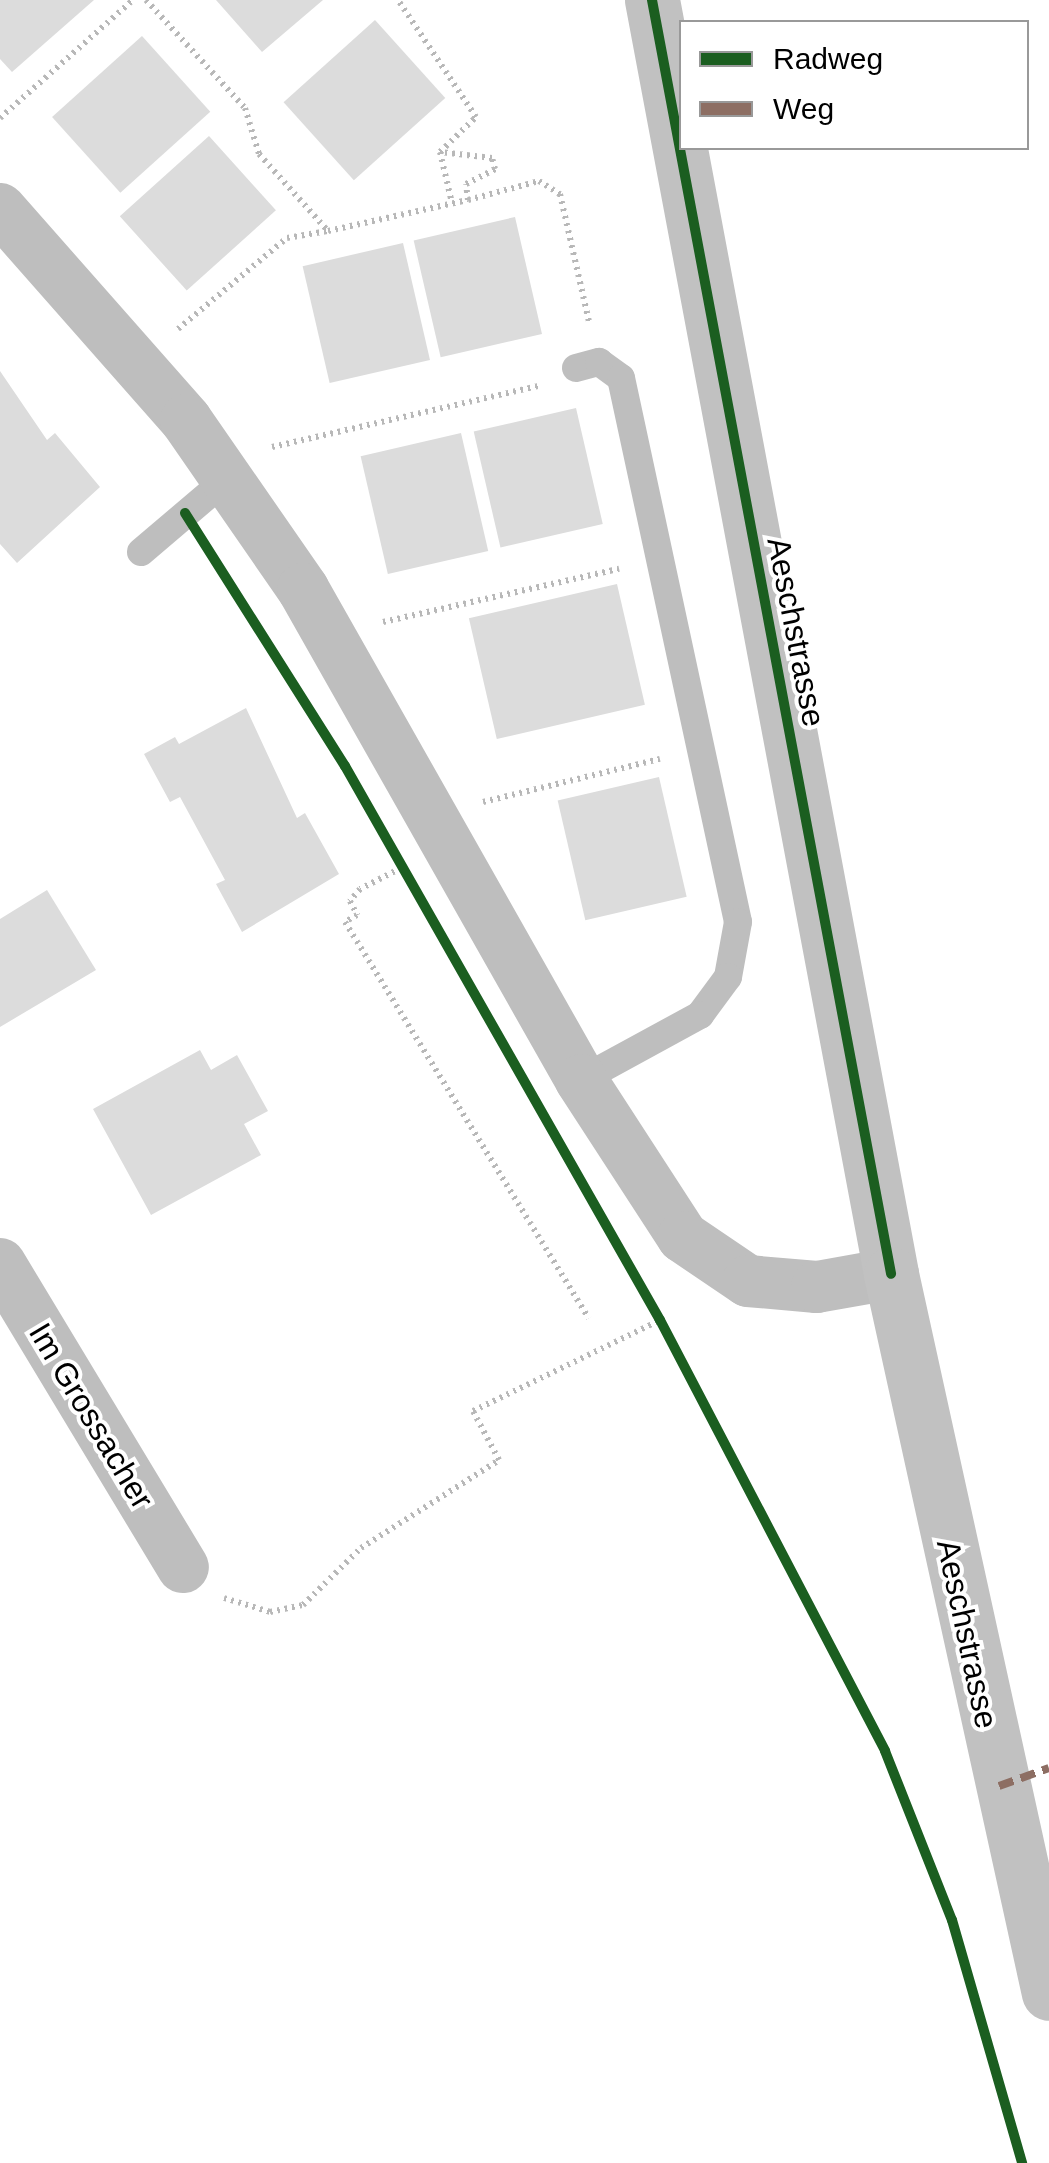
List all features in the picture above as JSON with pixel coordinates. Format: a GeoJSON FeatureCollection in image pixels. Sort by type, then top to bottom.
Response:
{"type":"FeatureCollection","features":[{"type":"Feature","properties":{"kind":"main road","name":"Aeschstrasse"},"geometry":{"type":"LineString","coordinates":[[652,0],[679,143]]}},
{"type":"Feature","properties":{"kind":"main road","name":"Aeschstrasse"},"geometry":{"type":"LineString","coordinates":[[680,150],[892,1274],[1049,1994]]}},
{"type":"Feature","properties":{"kind":"street"},"geometry":{"type":"LineString","coordinates":[[0,209],[137,364],[228,477],[303,589],[581,1080],[683,1237],[748,1280],[817,1287],[892,1274]]}},
{"type":"Feature","properties":{"kind":"street","name":"Im Grossacher"},"geometry":{"type":"LineString","coordinates":[[0,1264],[183,1567]]}},
{"type":"Feature","properties":{"kind":"lane"},"geometry":{"type":"LineString","coordinates":[[565,375],[599,362],[621,378],[738,922],[728,977],[700,1015],[581,1080]]}},
{"type":"Feature","properties":{"kind":"lane"},"geometry":{"type":"LineString","coordinates":[[142,552],[228,477]]}},
{"type":"Feature","properties":{"kind":"path"},"geometry":{"type":"LineString","coordinates":[[0,118],[132,0]]}},
{"type":"Feature","properties":{"kind":"path"},"geometry":{"type":"LineString","coordinates":[[146,0],[245,108],[259,154],[328,230]]}},
{"type":"Feature","properties":{"kind":"path"},"geometry":{"type":"LineString","coordinates":[[398,0],[476,117],[440,152]]}},
{"type":"Feature","properties":{"kind":"path"},"geometry":{"type":"LineString","coordinates":[[440,152],[452,203]]}},
{"type":"Feature","properties":{"kind":"path"},"geometry":{"type":"LineString","coordinates":[[440,152],[492,158],[495,169],[466,184],[468,200]]}},
{"type":"Feature","properties":{"kind":"path"},"geometry":{"type":"LineString","coordinates":[[137,364],[287,238],[539,182],[560,194],[584,305]]}},
{"type":"Feature","properties":{"kind":"path"},"geometry":{"type":"LineString","coordinates":[[272,447],[565,375]]}},
{"type":"Feature","properties":{"kind":"path"},"geometry":{"type":"LineString","coordinates":[[392,620],[593,573]]}},
{"type":"Feature","properties":{"kind":"path"},"geometry":{"type":"LineString","coordinates":[[487,802],[649,762]]}},
{"type":"Feature","properties":{"kind":"path"},"geometry":{"type":"LineString","coordinates":[[402,868],[360,889],[350,900],[357,915],[345,922],[589,1318]]}},
{"type":"Feature","properties":{"kind":"path"},"geometry":{"type":"LineString","coordinates":[[183,1567],[228,1600],[270,1612],[303,1605],[361,1548],[498,1460],[472,1412],[660,1320]]}},
{"type":"Feature","properties":{"kind":"building"},"geometry":{"type":"Polygon","coordinates":[[[0,0],[94,0],[12,72],[0,59],[0,0]]]}},
{"type":"Feature","properties":{"kind":"building"},"geometry":{"type":"Polygon","coordinates":[[[216,0],[323,0],[262,52],[216,0]]]}},
{"type":"Feature","properties":{"kind":"building"},"geometry":{"type":"Polygon","coordinates":[[[375,20],[445,98],[354,180],[284,102],[375,20]]]}},
{"type":"Feature","properties":{"kind":"building"},"geometry":{"type":"Polygon","coordinates":[[[142,36],[210,112],[120,193],[52,117],[142,36]]]}},
{"type":"Feature","properties":{"kind":"building"},"geometry":{"type":"Polygon","coordinates":[[[209,136],[276,210],[187,291],[120,216],[209,136]]]}},
{"type":"Feature","properties":{"kind":"building"},"geometry":{"type":"Polygon","coordinates":[[[515,217],[542,334],[441,357],[414,240],[515,217]]]}},
{"type":"Feature","properties":{"kind":"building"},"geometry":{"type":"Polygon","coordinates":[[[403,243],[430,360],[330,383],[303,266],[403,243]]]}},
{"type":"Feature","properties":{"kind":"building"},"geometry":{"type":"Polygon","coordinates":[[[0,371],[47,440],[55,433],[100,487],[17,563],[0,544],[0,371]]]}},
{"type":"Feature","properties":{"kind":"building"},"geometry":{"type":"Polygon","coordinates":[[[576,408],[603,524],[500,548],[474,432],[576,408]]]}},
{"type":"Feature","properties":{"kind":"building"},"geometry":{"type":"Polygon","coordinates":[[[461,433],[488,551],[388,574],[361,456],[461,433]]]}},
{"type":"Feature","properties":{"kind":"building"},"geometry":{"type":"Polygon","coordinates":[[[617,584],[645,705],[497,739],[469,618],[617,584]]]}},
{"type":"Feature","properties":{"kind":"building"},"geometry":{"type":"Polygon","coordinates":[[[246,708],[297,818],[305,813],[339,874],[242,932],[216,884],[225,880],[180,797],[170,802],[144,754],[175,737],[179,744],[246,708]]]}},
{"type":"Feature","properties":{"kind":"building"},"geometry":{"type":"Polygon","coordinates":[[[659,777],[687,897],[585,920],[558,800],[659,777]]]}},
{"type":"Feature","properties":{"kind":"building"},"geometry":{"type":"Polygon","coordinates":[[[47,890],[96,970],[0,1027],[0,919],[47,890]]]}},
{"type":"Feature","properties":{"kind":"building"},"geometry":{"type":"Polygon","coordinates":[[[200,1050],[211,1070],[237,1055],[268,1111],[244,1124],[261,1155],[151,1215],[93,1109],[200,1050]]]}},
{"type":"Feature","properties":{"kind":"marked path"},"geometry":{"type":"LineString","coordinates":[[999,1786],[1049,1768]]}},
{"type":"Feature","properties":{"kind":"cycle path"},"geometry":{"type":"LineString","coordinates":[[652,0],[679,144]]}},
{"type":"Feature","properties":{"kind":"cycle path"},"geometry":{"type":"LineString","coordinates":[[680,150],[891,1274]]}},
{"type":"Feature","properties":{"kind":"cycle path"},"geometry":{"type":"LineString","coordinates":[[185,513],[345,766],[660,1320],[885,1751],[952,1920],[1022,2163]]}}]}
